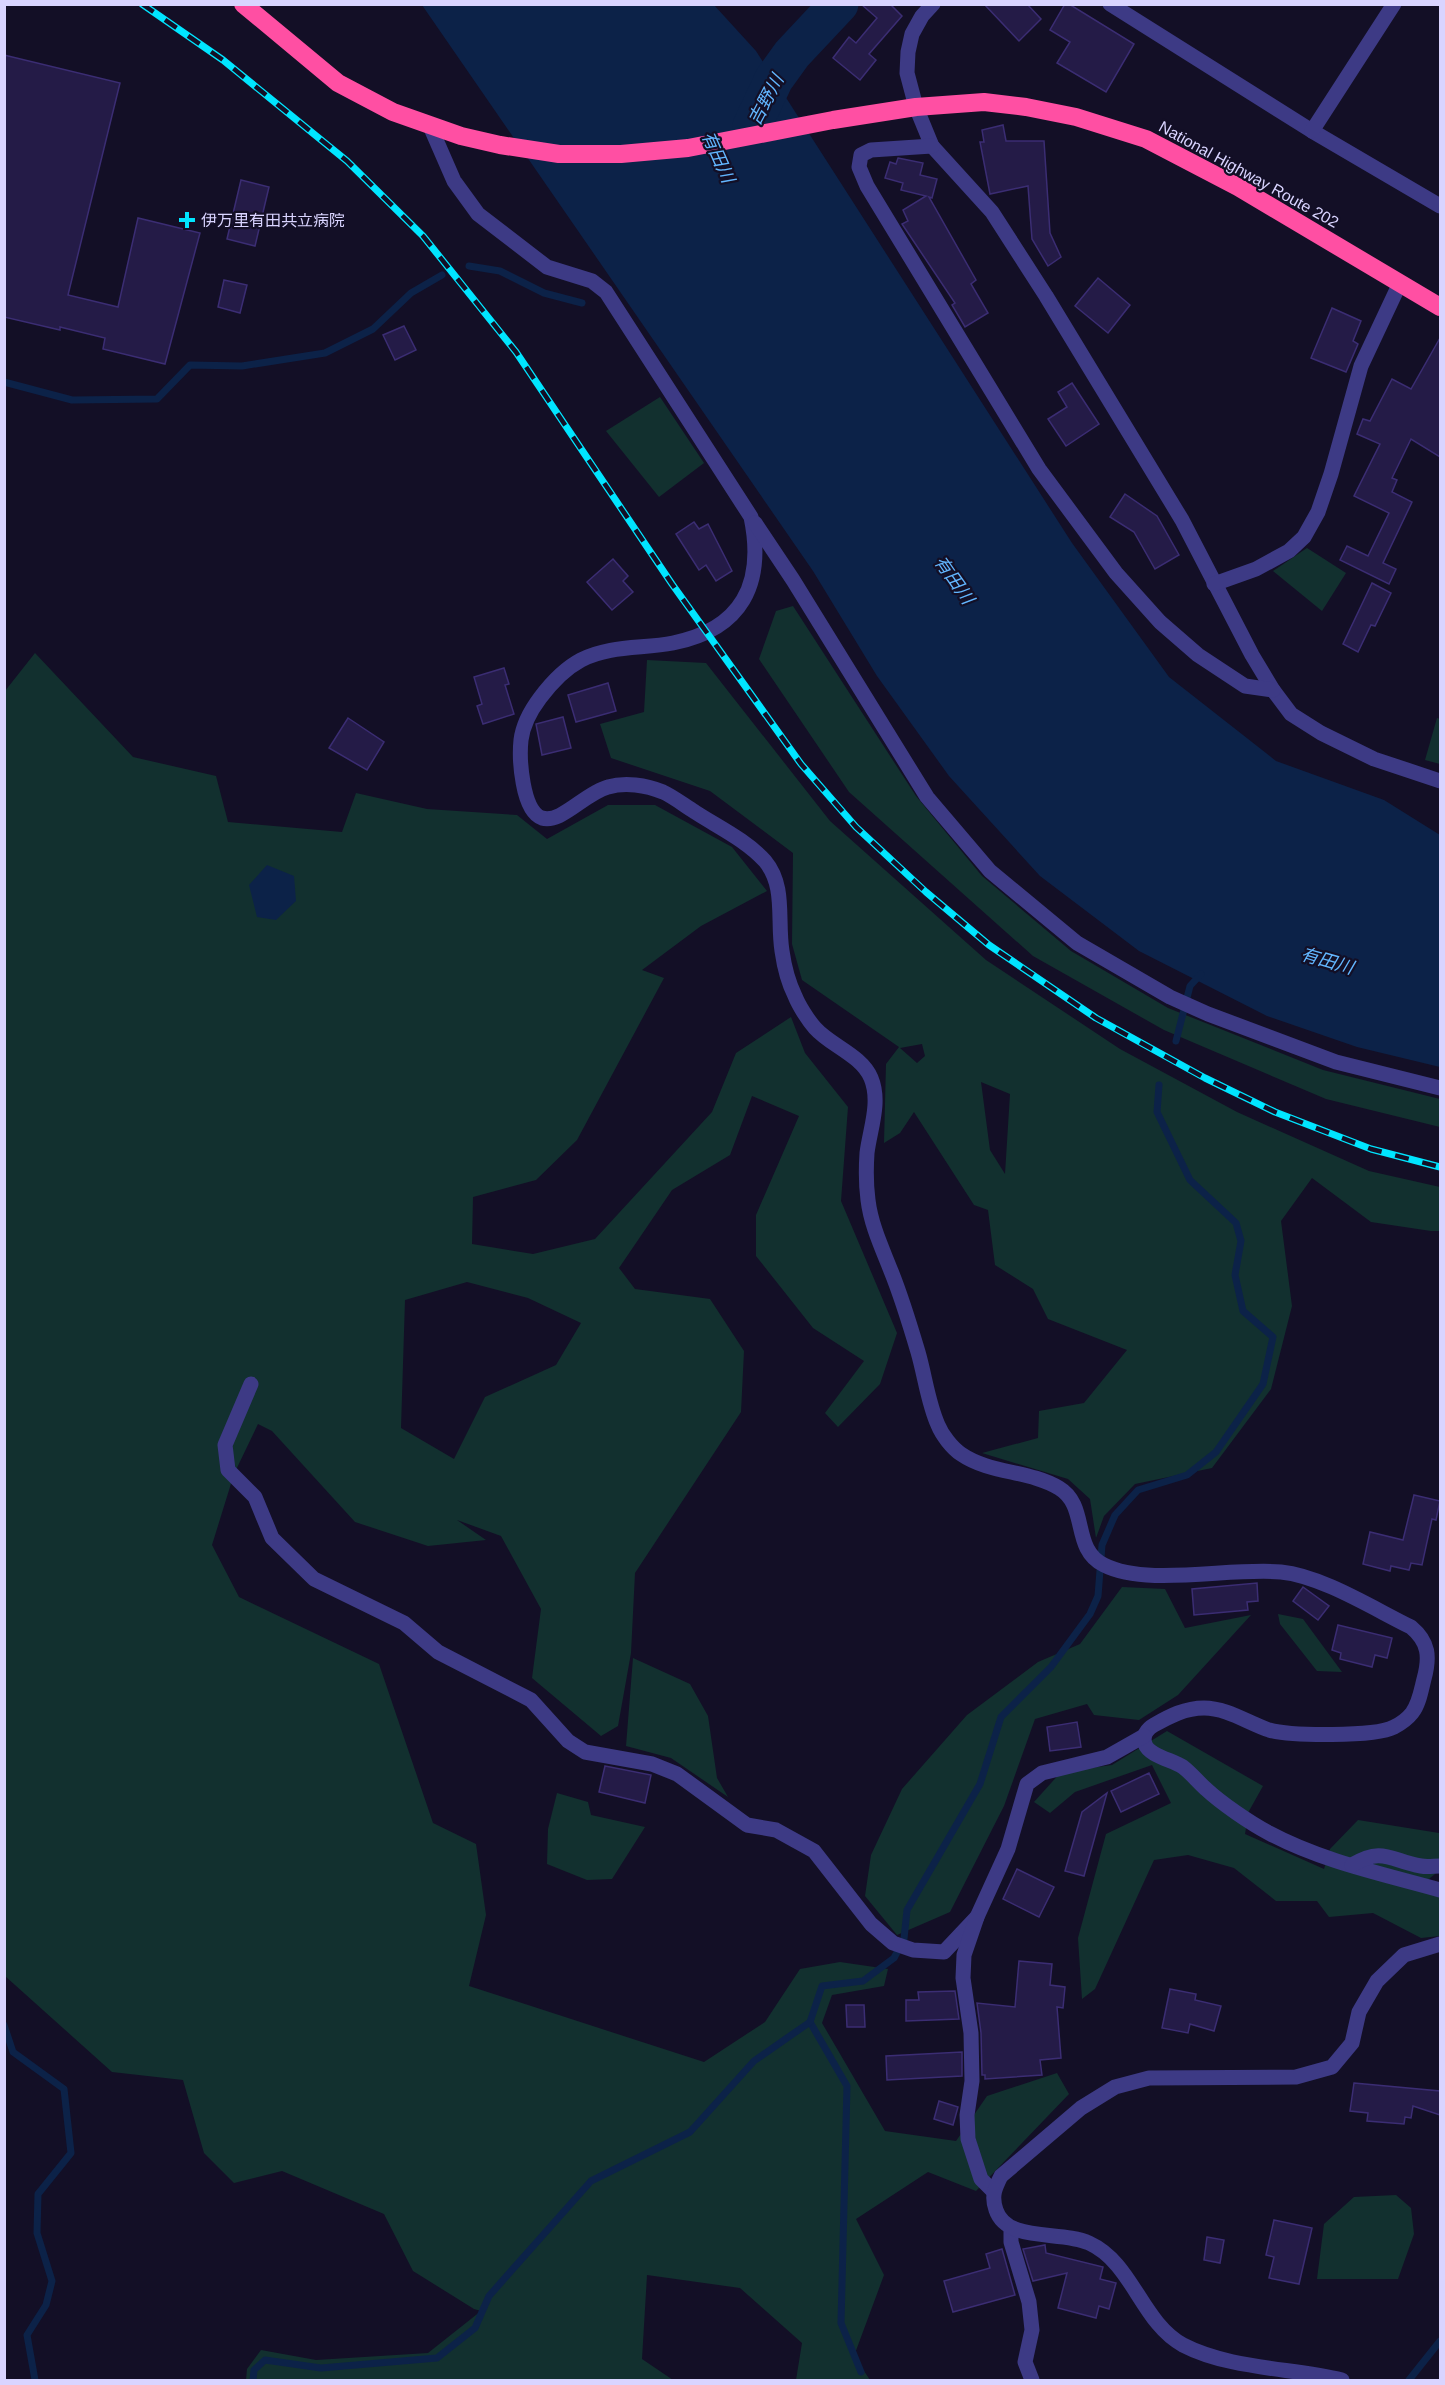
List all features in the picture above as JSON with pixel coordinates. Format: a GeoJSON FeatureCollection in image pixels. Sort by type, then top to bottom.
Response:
{"type":"FeatureCollection","features":[{"type":"Feature","properties":{"kind":"highway","name":"National Highway Route 202"},"geometry":{"type":"LineString","coordinates":[[243,4],[338,83],[393,112],[430,126],[500,145],[559,154],[621,154],[688,148],[833,120],[916,107],[984,102],[1026,107],[1076,117],[1146,139],[1238,187],[1440,307]]}},
{"type":"Feature","properties":{"kind":"street"},"geometry":{"type":"LineString","coordinates":[[933,4],[922,16],[912,34],[907,73],[916,107],[932,146],[998,221],[1182,520],[1214,584],[1273,690],[1291,714],[1321,733],[1374,759],[1440,782]]}},
{"type":"Feature","properties":{"kind":"street"},"geometry":{"type":"LineString","coordinates":[[1110,4],[1312,131],[1440,206]]}},
{"type":"Feature","properties":{"kind":"street"},"geometry":{"type":"LineString","coordinates":[[1312,131],[1394,4]]}},
{"type":"Feature","properties":{"kind":"street"},"geometry":{"type":"LineString","coordinates":[[430,126],[454,181],[478,214],[547,267],[592,281],[606,292],[793,580],[927,797],[990,871],[1077,943],[1170,997],[1208,1014],[1336,1062],[1440,1088]]}},
{"type":"Feature","properties":{"kind":"street"},"geometry":{"type":"LineString","coordinates":[[932,146],[871,150],[861,155],[859,167],[867,186],[1039,469],[1116,573],[1160,622],[1198,655],[1245,686],[1273,690]]}},
{"type":"Feature","properties":{"kind":"street"},"geometry":{"type":"LineString","coordinates":[[1214,584],[1256,569],[1289,551],[1304,537],[1318,512],[1328,484],[1362,366],[1400,283]]}},
{"type":"Feature","properties":{"kind":"street"},"geometry":{"type":"LineString","coordinates":[[751,517],[755,538],[752,576],[743,604],[721,625],[676,642],[616,648],[583,658],[555,678],[530,711],[521,738],[521,762],[526,799],[535,814],[545,819],[558,819],[584,797],[605,787],[628,783],[662,792],[747,844],[767,863],[778,884],[782,953],[794,996],[815,1028],[856,1060],[870,1077],[875,1102],[867,1156],[868,1202],[879,1242],[893,1274],[919,1355],[938,1426],[955,1451],[979,1464],[1058,1487],[1072,1498],[1078,1512],[1083,1541],[1089,1554],[1098,1563],[1142,1575],[1276,1571],[1299,1574],[1411,1627],[1423,1637],[1427,1649],[1427,1669],[1418,1704],[1411,1714],[1394,1728],[1370,1733],[1292,1734],[1270,1730],[1206,1708],[1177,1713],[1149,1728],[1144,1736],[1107,1757],[1042,1773],[1027,1784],[1008,1849],[977,1917],[964,1955],[963,1978],[971,2033],[972,2081],[967,2115],[968,2139],[981,2179],[993,2191]]}},
{"type":"Feature","properties":{"kind":"street"},"geometry":{"type":"LineString","coordinates":[[251,1384],[225,1445],[228,1470],[255,1497],[272,1538],[314,1579],[404,1623],[438,1652],[531,1700],[568,1741],[585,1752],[652,1764],[677,1774],[747,1825],[776,1830],[814,1851],[871,1924],[893,1943],[913,1950],[944,1952],[977,1917]]}},
{"type":"Feature","properties":{"kind":"street"},"geometry":{"type":"LineString","coordinates":[[1144,1736],[1149,1750],[1182,1767],[1208,1791],[1268,1833],[1304,1849],[1352,1865],[1440,1890]]}},
{"type":"Feature","properties":{"kind":"street"},"geometry":{"type":"LineString","coordinates":[[1352,1865],[1363,1858],[1380,1854],[1421,1866],[1440,1866]]}},
{"type":"Feature","properties":{"kind":"street"},"geometry":{"type":"LineString","coordinates":[[1342,2380],[1217,2358],[1182,2344],[1158,2324],[1121,2270],[1107,2254],[1088,2242],[1011,2229],[999,2219],[993,2201],[993,2191],[1001,2176],[1081,2108],[1115,2087],[1149,2078],[1296,2077],[1332,2067],[1352,2043],[1359,2012],[1377,1981],[1404,1955],[1440,1944]]}},
{"type":"Feature","properties":{"kind":"street"},"geometry":{"type":"LineString","coordinates":[[1011,2229],[1011,2242],[1029,2302],[1032,2330],[1025,2362],[1032,2380]]}},
{"type":"Feature","properties":{"kind":"green space"},"geometry":{"type":"Polygon","coordinates":[[[660,397],[704,463],[659,497],[606,431],[660,397]]]}},
{"type":"Feature","properties":{"kind":"green space"},"geometry":{"type":"Polygon","coordinates":[[[1307,548],[1346,573],[1322,611],[1273,571],[1307,548]]]}},
{"type":"Feature","properties":{"kind":"green space"},"geometry":{"type":"Polygon","coordinates":[[[793,606],[916,796],[982,876],[1071,951],[1168,1008],[1323,1070],[1440,1099],[1440,1127],[1326,1099],[1164,1030],[1033,956],[849,792],[759,659],[776,611],[793,606]]]}},
{"type":"Feature","properties":{"kind":"green space"},"geometry":{"type":"Polygon","coordinates":[[[35,653],[133,757],[216,776],[228,822],[342,832],[356,793],[427,809],[517,815],[547,839],[608,805],[655,805],[732,847],[767,891],[701,926],[642,970],[664,978],[577,1140],[536,1180],[473,1197],[472,1244],[533,1254],[595,1239],[712,1112],[736,1053],[791,1017],[805,1053],[848,1107],[841,1201],[897,1333],[880,1384],[838,1427],[825,1413],[864,1361],[813,1328],[756,1256],[756,1215],[799,1116],[752,1096],[730,1155],[672,1190],[619,1268],[635,1289],[710,1299],[744,1351],[741,1412],[635,1573],[631,1653],[618,1726],[601,1736],[532,1678],[541,1609],[501,1536],[457,1520],[486,1540],[428,1546],[355,1522],[272,1431],[258,1424],[234,1474],[212,1545],[239,1597],[379,1664],[433,1823],[476,1844],[486,1915],[469,1986],[704,2062],[765,2022],[800,1969],[840,1962],[888,1969],[884,1986],[832,1995],[822,2023],[885,2131],[956,2141],[987,2096],[1057,2073],[1069,2094],[976,2191],[928,2172],[856,2219],[884,2275],[854,2356],[870,2380],[796,2380],[802,2343],[740,2288],[647,2275],[642,2359],[673,2380],[246,2380],[247,2369],[261,2350],[316,2360],[428,2353],[481,2311],[474,2309],[413,2271],[384,2214],[282,2171],[234,2183],[204,2153],[183,2080],[112,2072],[5,1976],[5,691],[35,653]],[[467,1282],[405,1300],[401,1428],[454,1459],[485,1397],[556,1365],[581,1323],[528,1298],[467,1282]]]}},
{"type":"Feature","properties":{"kind":"green space"},"geometry":{"type":"Polygon","coordinates":[[[647,660],[706,663],[830,821],[986,960],[1120,1049],[1237,1112],[1369,1171],[1440,1187],[1440,1231],[1371,1222],[1312,1178],[1281,1221],[1292,1306],[1271,1389],[1212,1468],[1135,1484],[1104,1516],[1096,1538],[1090,1499],[1068,1479],[982,1453],[1038,1438],[1039,1411],[1084,1403],[1127,1350],[1048,1319],[1033,1289],[995,1265],[988,1210],[974,1205],[914,1112],[900,1133],[884,1143],[886,1064],[899,1047],[802,980],[792,944],[793,853],[710,791],[611,758],[600,724],[644,712],[647,660]],[[922,1044],[900,1048],[917,1063],[925,1056],[922,1044]],[[981,1082],[990,1150],[1005,1174],[1010,1094],[981,1082]]]}},
{"type":"Feature","properties":{"kind":"green space"},"geometry":{"type":"Polygon","coordinates":[[[1437,718],[1440,719],[1440,764],[1425,760],[1437,718]]]}},
{"type":"Feature","properties":{"kind":"green space"},"geometry":{"type":"Polygon","coordinates":[[[1122,1587],[1165,1589],[1185,1628],[1251,1615],[1178,1695],[1139,1720],[1094,1715],[1087,1704],[1035,1719],[1004,1806],[950,1912],[897,1935],[865,1896],[871,1855],[902,1789],[967,1715],[1038,1662],[1080,1644],[1122,1587]]]}},
{"type":"Feature","properties":{"kind":"green space"},"geometry":{"type":"Polygon","coordinates":[[[1278,1614],[1303,1619],[1342,1672],[1317,1671],[1280,1624],[1278,1614]]]}},
{"type":"Feature","properties":{"kind":"green space"},"geometry":{"type":"Polygon","coordinates":[[[633,1658],[690,1684],[708,1716],[717,1778],[728,1797],[671,1758],[626,1746],[633,1658]]]}},
{"type":"Feature","properties":{"kind":"green space"},"geometry":{"type":"Polygon","coordinates":[[[1167,1731],[1263,1786],[1249,1811],[1245,1834],[1324,1869],[1330,1849],[1358,1820],[1439,1833],[1440,1870],[1419,1887],[1440,1897],[1440,1936],[1421,1938],[1373,1913],[1329,1917],[1317,1901],[1276,1901],[1234,1868],[1188,1855],[1154,1860],[1095,1989],[1082,1999],[1078,1938],[1106,1834],[1171,1803],[1152,1765],[1075,1792],[1050,1813],[1034,1802],[1061,1772],[1112,1765],[1167,1731]]]}},
{"type":"Feature","properties":{"kind":"green space"},"geometry":{"type":"Polygon","coordinates":[[[557,1793],[588,1802],[591,1815],[645,1827],[612,1879],[587,1880],[547,1864],[548,1829],[557,1793]]]}},
{"type":"Feature","properties":{"kind":"green space"},"geometry":{"type":"Polygon","coordinates":[[[1396,2195],[1411,2208],[1414,2234],[1398,2279],[1317,2279],[1324,2224],[1354,2197],[1396,2195]]]}},
{"type":"Feature","properties":{"kind":"water","name":"有田川"},"geometry":{"type":"Polygon","coordinates":[[[422,5],[714,5],[756,51],[1072,543],[1169,677],[1276,761],[1384,800],[1440,835],[1440,1067],[1357,1047],[1267,1016],[1139,951],[1040,876],[949,776],[877,676],[813,571],[422,5]]]}},
{"type":"Feature","properties":{"kind":"water"},"geometry":{"type":"Polygon","coordinates":[[[267,865],[294,876],[296,901],[276,920],[257,917],[249,885],[267,865]]]}},
{"type":"Feature","properties":{"kind":"building"},"geometry":{"type":"Polygon","coordinates":[[[861,4],[890,4],[902,16],[869,54],[876,60],[860,80],[833,58],[849,37],[856,43],[877,18],[861,4]]]}},
{"type":"Feature","properties":{"kind":"building"},"geometry":{"type":"Polygon","coordinates":[[[984,4],[1027,4],[1041,19],[1019,41],[984,4]]]}},
{"type":"Feature","properties":{"kind":"building"},"geometry":{"type":"Polygon","coordinates":[[[1065,4],[1069,4],[1134,44],[1106,92],[1057,63],[1070,42],[1050,30],[1065,4]]]}},
{"type":"Feature","properties":{"kind":"building"},"geometry":{"type":"Polygon","coordinates":[[[4,55],[120,83],[68,295],[118,307],[138,218],[200,233],[165,364],[103,349],[105,338],[4,317],[4,55]]]}},
{"type":"Feature","properties":{"kind":"building"},"geometry":{"type":"Polygon","coordinates":[[[1003,125],[1006,141],[1044,141],[1050,233],[1061,257],[1048,266],[1032,239],[1028,186],[990,194],[980,142],[984,142],[982,130],[1003,125]]]}},
{"type":"Feature","properties":{"kind":"building"},"geometry":{"type":"Polygon","coordinates":[[[898,158],[923,163],[920,175],[937,179],[932,198],[929,197],[976,280],[971,284],[988,313],[965,327],[952,305],[955,303],[902,224],[908,221],[903,210],[926,196],[901,190],[903,183],[885,178],[890,162],[896,164],[898,158]]]}},
{"type":"Feature","properties":{"kind":"building"},"geometry":{"type":"Polygon","coordinates":[[[241,180],[269,187],[255,246],[227,239],[241,180]]]}},
{"type":"Feature","properties":{"kind":"building"},"geometry":{"type":"Polygon","coordinates":[[[1098,278],[1130,305],[1108,333],[1075,306],[1098,278]]]}},
{"type":"Feature","properties":{"kind":"building"},"geometry":{"type":"Polygon","coordinates":[[[224,280],[247,285],[240,313],[218,307],[224,280]]]}},
{"type":"Feature","properties":{"kind":"building"},"geometry":{"type":"Polygon","coordinates":[[[1332,308],[1361,321],[1353,341],[1358,344],[1346,372],[1311,358],[1332,308]]]}},
{"type":"Feature","properties":{"kind":"building"},"geometry":{"type":"Polygon","coordinates":[[[404,326],[416,350],[395,360],[383,335],[404,326]]]}},
{"type":"Feature","properties":{"kind":"building"},"geometry":{"type":"Polygon","coordinates":[[[1440,338],[1440,457],[1411,439],[1392,478],[1397,480],[1392,492],[1412,502],[1383,563],[1396,569],[1389,584],[1340,560],[1347,546],[1368,556],[1389,513],[1354,496],[1380,444],[1357,434],[1363,419],[1370,421],[1392,379],[1411,389],[1440,338]]]}},
{"type":"Feature","properties":{"kind":"building"},"geometry":{"type":"Polygon","coordinates":[[[1072,383],[1099,424],[1066,446],[1048,419],[1067,407],[1058,392],[1072,383]]]}},
{"type":"Feature","properties":{"kind":"building"},"geometry":{"type":"Polygon","coordinates":[[[1125,494],[1157,516],[1179,555],[1155,569],[1134,532],[1110,517],[1125,494]]]}},
{"type":"Feature","properties":{"kind":"building"},"geometry":{"type":"Polygon","coordinates":[[[694,522],[699,529],[708,524],[732,571],[716,581],[706,565],[699,570],[676,534],[694,522]]]}},
{"type":"Feature","properties":{"kind":"building"},"geometry":{"type":"Polygon","coordinates":[[[613,559],[628,576],[623,581],[633,592],[612,610],[587,582],[613,559]]]}},
{"type":"Feature","properties":{"kind":"building"},"geometry":{"type":"Polygon","coordinates":[[[1372,583],[1391,593],[1375,626],[1371,625],[1358,652],[1343,644],[1372,583]]]}},
{"type":"Feature","properties":{"kind":"building"},"geometry":{"type":"Polygon","coordinates":[[[504,668],[509,684],[505,685],[514,714],[483,724],[477,706],[482,704],[474,677],[504,668]]]}},
{"type":"Feature","properties":{"kind":"building"},"geometry":{"type":"Polygon","coordinates":[[[608,683],[616,711],[576,722],[568,695],[608,683]]]}},
{"type":"Feature","properties":{"kind":"building"},"geometry":{"type":"Polygon","coordinates":[[[563,717],[571,748],[542,755],[536,724],[563,717]]]}},
{"type":"Feature","properties":{"kind":"building"},"geometry":{"type":"Polygon","coordinates":[[[348,718],[384,742],[367,770],[329,748],[348,718]]]}},
{"type":"Feature","properties":{"kind":"building"},"geometry":{"type":"Polygon","coordinates":[[[1414,1495],[1440,1501],[1436,1520],[1432,1519],[1422,1565],[1411,1563],[1409,1570],[1391,1566],[1390,1571],[1363,1564],[1370,1532],[1403,1540],[1414,1495]]]}},
{"type":"Feature","properties":{"kind":"building"},"geometry":{"type":"Polygon","coordinates":[[[1257,1583],[1258,1601],[1247,1602],[1248,1610],[1194,1615],[1192,1589],[1257,1583]]]}},
{"type":"Feature","properties":{"kind":"building"},"geometry":{"type":"Polygon","coordinates":[[[1303,1587],[1329,1606],[1318,1620],[1293,1601],[1303,1587]]]}},
{"type":"Feature","properties":{"kind":"building"},"geometry":{"type":"Polygon","coordinates":[[[1338,1625],[1392,1638],[1387,1658],[1375,1655],[1372,1667],[1340,1659],[1341,1653],[1332,1650],[1338,1625]]]}},
{"type":"Feature","properties":{"kind":"building"},"geometry":{"type":"Polygon","coordinates":[[[1077,1722],[1081,1747],[1050,1751],[1047,1727],[1077,1722]]]}},
{"type":"Feature","properties":{"kind":"building"},"geometry":{"type":"Polygon","coordinates":[[[605,1766],[651,1775],[645,1803],[599,1792],[605,1766]]]}},
{"type":"Feature","properties":{"kind":"building"},"geometry":{"type":"Polygon","coordinates":[[[1149,1773],[1159,1794],[1121,1812],[1111,1791],[1149,1773]]]}},
{"type":"Feature","properties":{"kind":"building"},"geometry":{"type":"Polygon","coordinates":[[[1107,1793],[1084,1876],[1065,1871],[1082,1812],[1107,1793]]]}},
{"type":"Feature","properties":{"kind":"building"},"geometry":{"type":"Polygon","coordinates":[[[1017,1869],[1054,1887],[1039,1917],[1003,1899],[1017,1869]]]}},
{"type":"Feature","properties":{"kind":"building"},"geometry":{"type":"Polygon","coordinates":[[[1019,1961],[1052,1964],[1050,1985],[1065,1987],[1063,2008],[1057,2007],[1061,2058],[1040,2060],[1042,2075],[985,2079],[985,2075],[982,2075],[981,2033],[977,2003],[1015,2007],[1019,1961]]]}},
{"type":"Feature","properties":{"kind":"building"},"geometry":{"type":"Polygon","coordinates":[[[1170,1989],[1196,1994],[1195,2000],[1221,2006],[1214,2031],[1190,2024],[1188,2033],[1162,2028],[1170,1989]]]}},
{"type":"Feature","properties":{"kind":"building"},"geometry":{"type":"Polygon","coordinates":[[[955,1991],[959,2019],[906,2021],[906,2000],[919,2000],[918,1992],[955,1991]]]}},
{"type":"Feature","properties":{"kind":"building"},"geometry":{"type":"Polygon","coordinates":[[[846,2005],[864,2005],[865,2027],[847,2027],[846,2005]]]}},
{"type":"Feature","properties":{"kind":"building"},"geometry":{"type":"Polygon","coordinates":[[[962,2052],[962,2076],[887,2080],[886,2056],[962,2052]]]}},
{"type":"Feature","properties":{"kind":"building"},"geometry":{"type":"Polygon","coordinates":[[[1354,2083],[1440,2091],[1440,2115],[1413,2106],[1411,2118],[1405,2117],[1404,2124],[1367,2121],[1368,2113],[1350,2111],[1354,2083]]]}},
{"type":"Feature","properties":{"kind":"building"},"geometry":{"type":"Polygon","coordinates":[[[939,2101],[958,2107],[953,2125],[934,2119],[939,2101]]]}},
{"type":"Feature","properties":{"kind":"building"},"geometry":{"type":"Polygon","coordinates":[[[1274,2220],[1312,2228],[1299,2284],[1269,2278],[1274,2257],[1266,2255],[1274,2220]]]}},
{"type":"Feature","properties":{"kind":"building"},"geometry":{"type":"Polygon","coordinates":[[[1207,2237],[1224,2240],[1220,2263],[1204,2260],[1207,2237]]]}},
{"type":"Feature","properties":{"kind":"building"},"geometry":{"type":"Polygon","coordinates":[[[1045,2245],[1046,2253],[1103,2267],[1100,2279],[1116,2283],[1109,2309],[1099,2306],[1096,2318],[1058,2308],[1067,2273],[1033,2281],[1023,2249],[1045,2245]]]}},
{"type":"Feature","properties":{"kind":"building"},"geometry":{"type":"Polygon","coordinates":[[[1002,2249],[1015,2295],[953,2312],[944,2281],[990,2268],[986,2254],[1002,2249]]]}},
{"type":"Feature","properties":{"kind":"waterway","name":"吉野川"},"geometry":{"type":"LineString","coordinates":[[752,126],[774,79],[792,54],[839,4]]}},
{"type":"Feature","properties":{"kind":"waterway"},"geometry":{"type":"LineString","coordinates":[[469,266],[500,271],[544,293],[582,303]]}},
{"type":"Feature","properties":{"kind":"waterway"},"geometry":{"type":"LineString","coordinates":[[4,382],[72,400],[157,399],[190,365],[242,366],[325,353],[373,329],[411,293],[442,275]]}},
{"type":"Feature","properties":{"kind":"waterway"},"geometry":{"type":"LineString","coordinates":[[1176,1041],[1190,986],[1201,974]]}},
{"type":"Feature","properties":{"kind":"waterway"},"geometry":{"type":"LineString","coordinates":[[253,2380],[254,2370],[265,2360],[321,2368],[437,2358],[475,2328],[489,2296],[591,2181],[690,2132],[754,2061],[810,2022],[822,1986],[863,1981],[894,1958],[904,1939],[907,1910],[980,1784],[1001,1717],[1051,1667],[1090,1614],[1098,1596],[1102,1545],[1115,1515],[1138,1490],[1187,1475],[1216,1452],[1263,1384],[1273,1337],[1243,1311],[1235,1275],[1241,1241],[1236,1223],[1190,1180],[1157,1112],[1159,1085]]}},
{"type":"Feature","properties":{"kind":"waterway"},"geometry":{"type":"LineString","coordinates":[[810,2022],[847,2086],[841,2323],[861,2372]]}},
{"type":"Feature","properties":{"kind":"waterway"},"geometry":{"type":"LineString","coordinates":[[4,2025],[13,2052],[64,2089],[71,2153],[38,2194],[37,2233],[52,2281],[46,2305],[27,2335],[35,2380]]}},
{"type":"Feature","properties":{"kind":"waterway"},"geometry":{"type":"LineString","coordinates":[[1409,2380],[1440,2341]]}},
{"type":"Feature","properties":{"kind":"railway"},"geometry":{"type":"LineString","coordinates":[[142,4],[223,60],[347,161],[423,236],[516,352],[672,584],[801,764],[856,827],[926,892],[989,945],[1096,1018],[1205,1078],[1275,1112],[1371,1149],[1440,1167]]}},
{"type":"Feature","properties":{"kind":"place","name":"伊万里有田共立病院"},"geometry":{"type":"Point","coordinates":[187,220]}}]}
